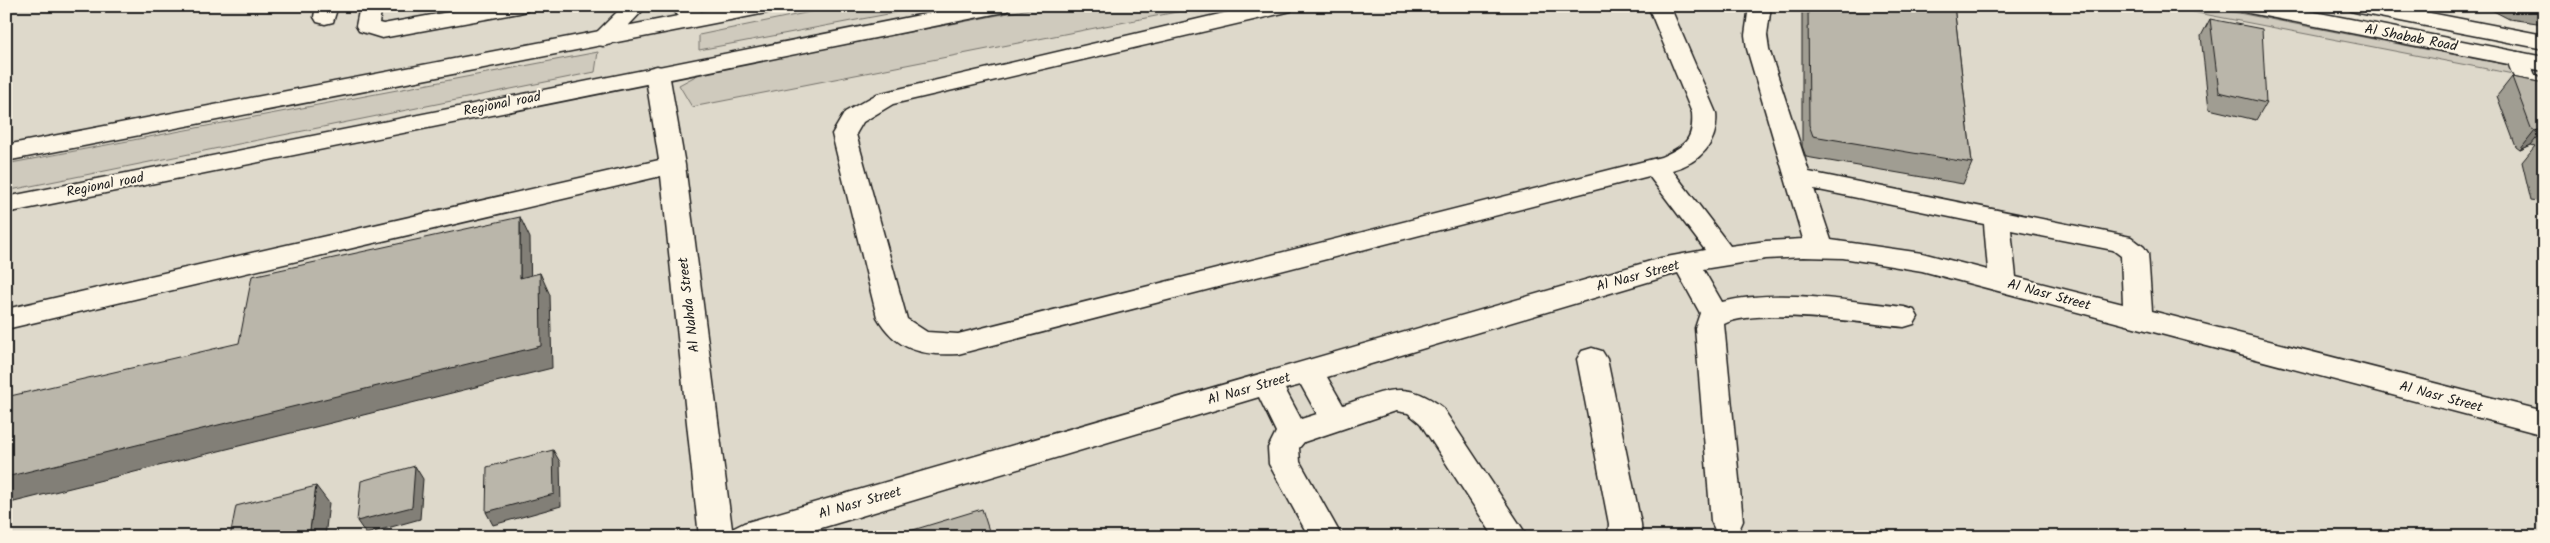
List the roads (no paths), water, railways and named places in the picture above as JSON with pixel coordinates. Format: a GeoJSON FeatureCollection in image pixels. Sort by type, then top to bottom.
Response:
{"type":"FeatureCollection","features":[{"type":"Feature","properties":{"kind":"main road"},"geometry":{"type":"LineString","coordinates":[[371,6],[367,26],[382,31],[519,6]]}},
{"type":"Feature","properties":{"kind":"main road"},"geometry":{"type":"LineString","coordinates":[[603,39],[636,6]]}},
{"type":"Feature","properties":{"kind":"main road"},"geometry":{"type":"LineString","coordinates":[[6,153],[603,39],[690,13],[766,6]]}},
{"type":"Feature","properties":{"kind":"main road","name":"Regional road"},"geometry":{"type":"LineString","coordinates":[[6,205],[998,6]]}},
{"type":"Feature","properties":{"kind":"main road"},"geometry":{"type":"LineString","coordinates":[[1283,6],[885,99],[854,117],[844,134],[891,317],[901,331],[918,341],[931,344],[958,344],[1655,166],[1682,157],[1693,150],[1705,133],[1706,123],[1704,113],[1659,6]]}},
{"type":"Feature","properties":{"kind":"main road"},"geometry":{"type":"LineString","coordinates":[[1760,6],[1756,35],[1758,49],[1820,249]]}},
{"type":"Feature","properties":{"kind":"main road","name":"Al Shabab Road"},"geometry":{"type":"LineString","coordinates":[[2249,6],[2544,64]]}},
{"type":"Feature","properties":{"kind":"main road","name":"Al Shabab Road"},"geometry":{"type":"LineString","coordinates":[[2359,6],[2544,42]]}},
{"type":"Feature","properties":{"kind":"main road"},"geometry":{"type":"LineString","coordinates":[[2518,59],[2525,79],[2544,88]]}},
{"type":"Feature","properties":{"kind":"main road","name":"Al Nahda Street"},"geometry":{"type":"LineString","coordinates":[[657,73],[672,165],[716,537]]}},
{"type":"Feature","properties":{"kind":"main road"},"geometry":{"type":"LineString","coordinates":[[6,319],[672,165]]}},
{"type":"Feature","properties":{"kind":"main road"},"geometry":{"type":"LineString","coordinates":[[1655,166],[1724,257]]}},
{"type":"Feature","properties":{"kind":"main road"},"geometry":{"type":"LineString","coordinates":[[1799,178],[2127,246],[2134,253],[2138,318]]}},
{"type":"Feature","properties":{"kind":"main road"},"geometry":{"type":"LineString","coordinates":[[1997,218],[2003,283]]}},
{"type":"Feature","properties":{"kind":"main road","name":"Al Nasr Street"},"geometry":{"type":"LineString","coordinates":[[744,537],[1671,265],[1766,250],[1843,249],[1922,262],[2544,424]]}},
{"type":"Feature","properties":{"kind":"main road"},"geometry":{"type":"LineString","coordinates":[[1686,263],[1715,314]]}},
{"type":"Feature","properties":{"kind":"main road"},"geometry":{"type":"LineString","coordinates":[[1727,521],[1709,328],[1710,318],[1715,314],[1749,306],[1904,317]]}},
{"type":"Feature","properties":{"kind":"main road"},"geometry":{"type":"LineString","coordinates":[[1592,359],[1625,524],[1625,537]]}},
{"type":"Feature","properties":{"kind":"main road"},"geometry":{"type":"LineString","coordinates":[[1309,372],[1336,420]]}},
{"type":"Feature","properties":{"kind":"main road"},"geometry":{"type":"LineString","coordinates":[[1267,384],[1292,434]]}},
{"type":"Feature","properties":{"kind":"main road"},"geometry":{"type":"LineString","coordinates":[[1326,537],[1281,454],[1284,443],[1292,434],[1394,400],[1416,403],[1424,408],[1512,537]]}}]}
